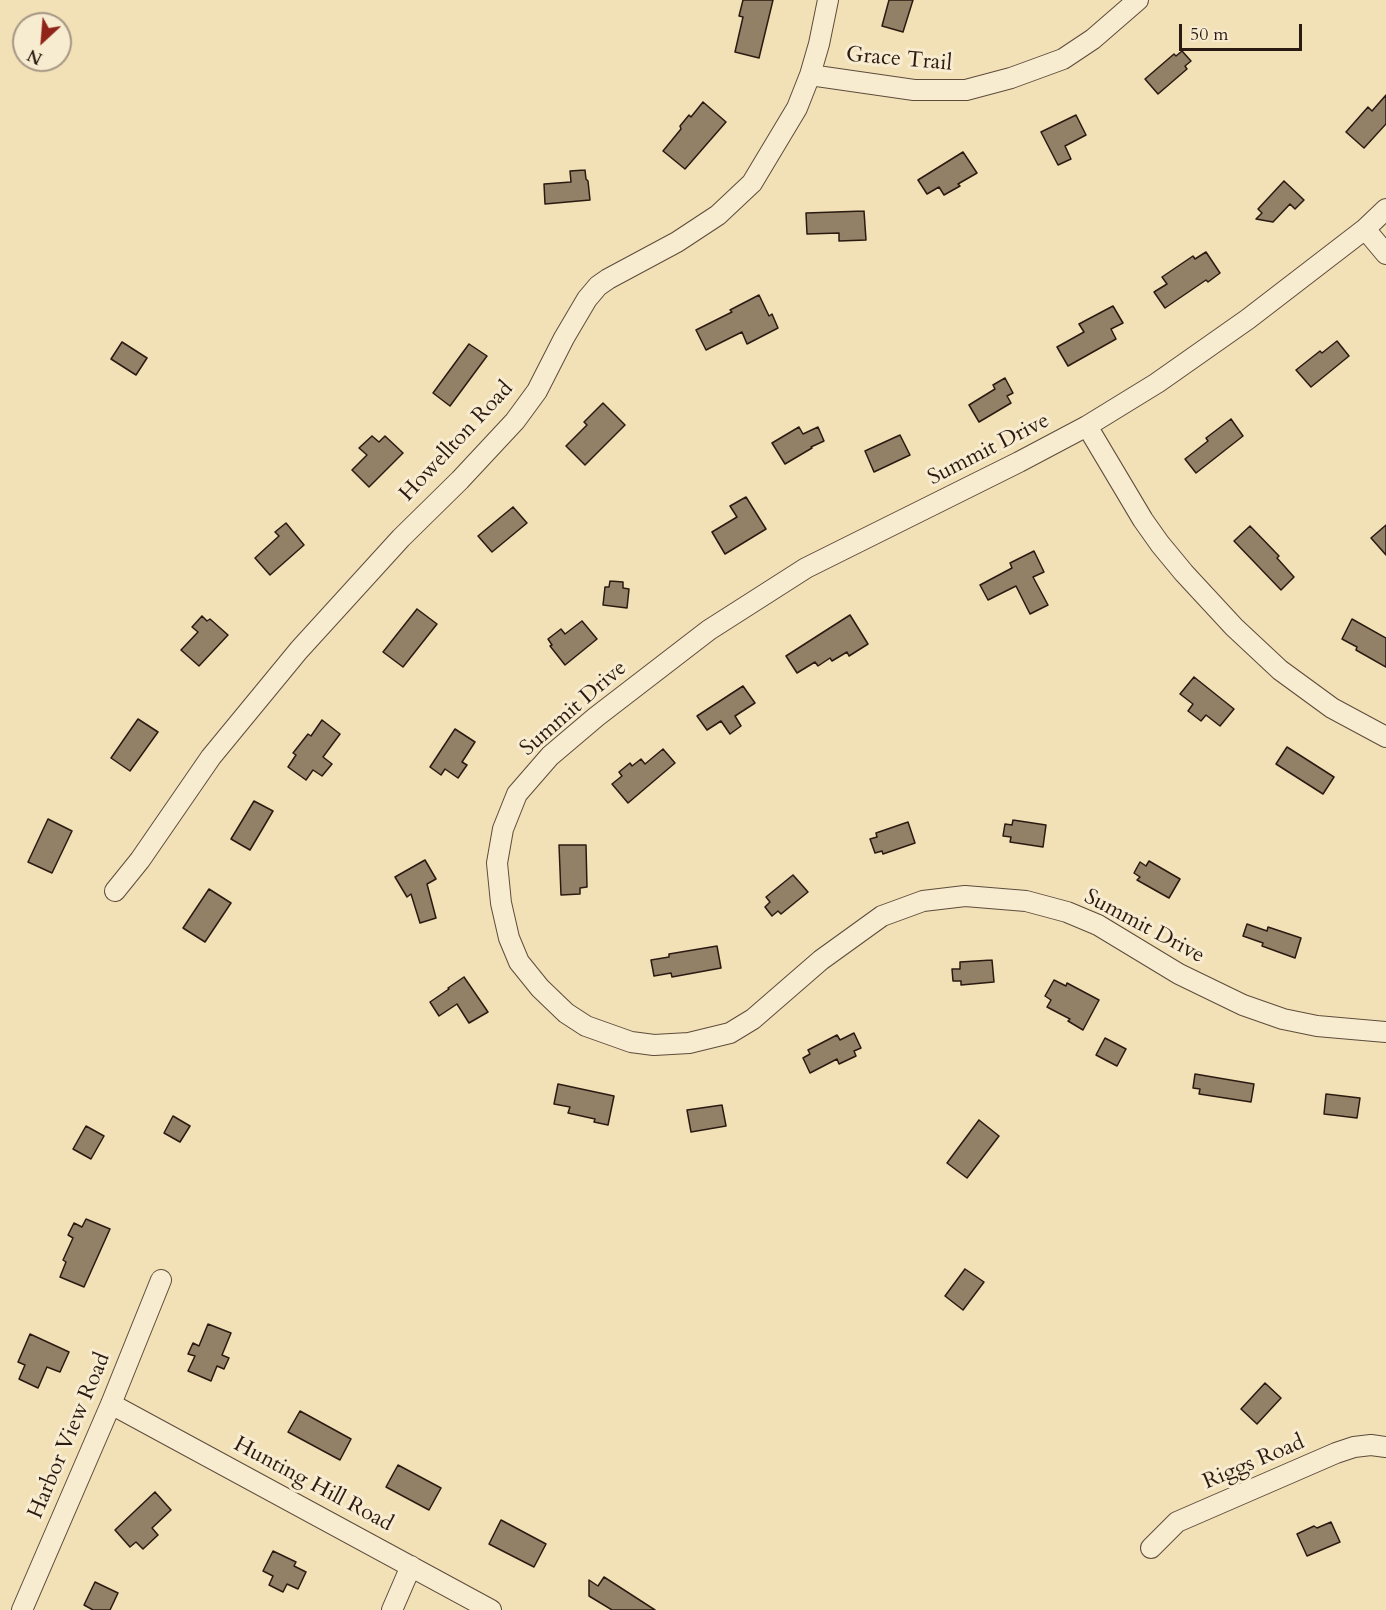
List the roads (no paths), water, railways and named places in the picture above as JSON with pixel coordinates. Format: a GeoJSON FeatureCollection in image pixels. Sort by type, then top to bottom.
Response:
{"type":"FeatureCollection","features":[{"type":"Feature","properties":{"kind":"street","name":"Howellton Road"},"geometry":{"type":"LineString","coordinates":[[115,891],[140,860],[211,756],[299,650],[401,538],[515,422],[537,391],[564,338],[587,299],[598,286],[677,242],[718,215],[752,183],[797,108],[819,44],[828,0]]}},
{"type":"Feature","properties":{"kind":"street","name":"Grace Trail"},"geometry":{"type":"LineString","coordinates":[[810,75],[914,90],[966,90],[1011,78],[1063,59],[1093,39],[1138,0]]}},
{"type":"Feature","properties":{"kind":"street","name":"Summit Drive"},"geometry":{"type":"LineString","coordinates":[[1386,208],[1365,229],[1248,319],[1157,382],[1087,426],[806,568],[709,630],[596,717],[550,756],[517,794],[503,829],[497,863],[506,926],[519,962],[546,994],[566,1013],[585,1026],[631,1042],[654,1045],[689,1043],[730,1033],[753,1019],[821,960],[882,916],[923,901],[964,896],[1026,901],[1067,912],[1098,925],[1179,974],[1244,1005],[1283,1019],[1317,1026],[1386,1032]]}},
{"type":"Feature","properties":{"kind":"street"},"geometry":{"type":"LineString","coordinates":[[1365,229],[1386,254]]}},
{"type":"Feature","properties":{"kind":"street"},"geometry":{"type":"LineString","coordinates":[[1087,426],[1143,520],[1160,544],[1234,627],[1280,670],[1332,708],[1386,737]]}},
{"type":"Feature","properties":{"kind":"street","name":"Harbor View Road"},"geometry":{"type":"LineString","coordinates":[[22,1610],[111,1404],[161,1280]]}},
{"type":"Feature","properties":{"kind":"street","name":"Hunting Hill Road"},"geometry":{"type":"LineString","coordinates":[[111,1404],[491,1610]]}},
{"type":"Feature","properties":{"kind":"street","name":"Riggs Road"},"geometry":{"type":"LineString","coordinates":[[1151,1548],[1177,1522],[1336,1453],[1362,1446],[1386,1447]]}},
{"type":"Feature","properties":{"kind":"street"},"geometry":{"type":"LineString","coordinates":[[392,1610],[411,1566]]}}]}
